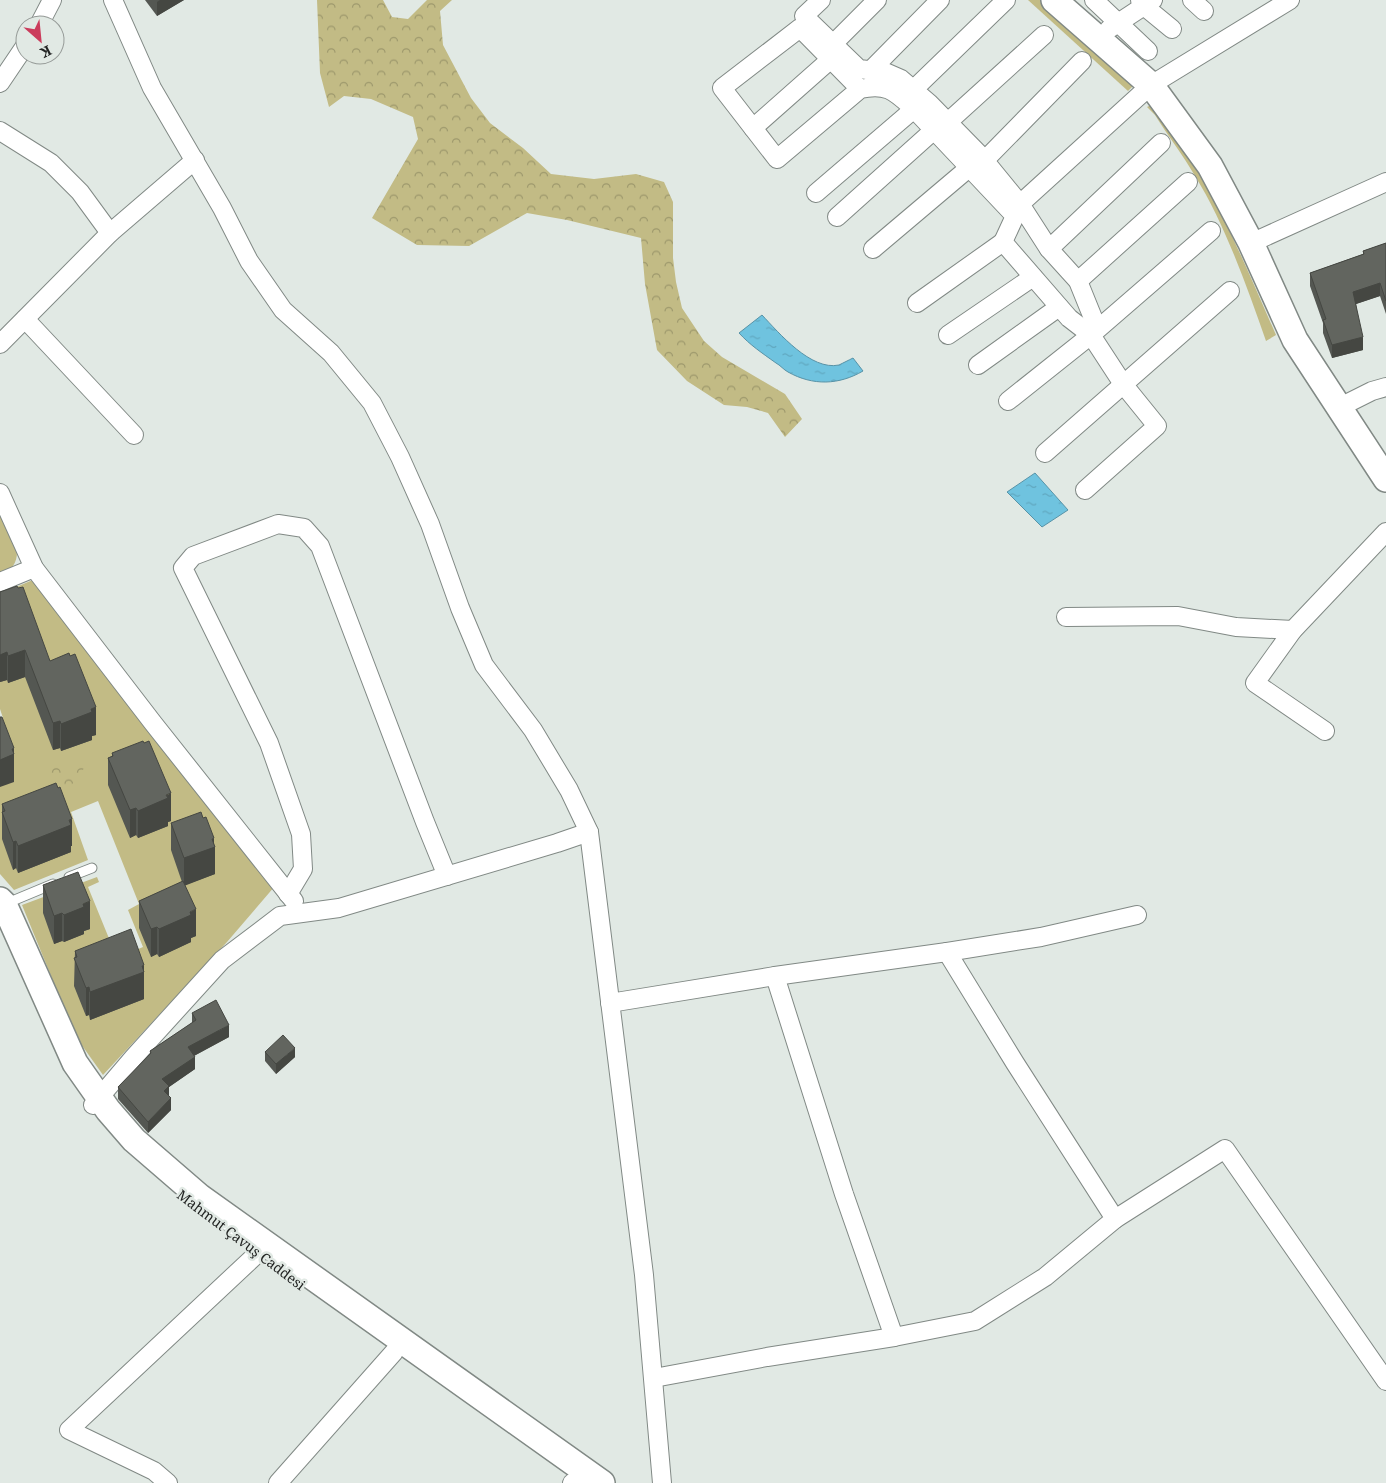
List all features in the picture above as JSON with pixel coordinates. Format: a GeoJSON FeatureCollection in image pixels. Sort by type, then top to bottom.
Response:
{"type":"FeatureCollection","features":[{"type":"Feature","properties":{"kind":"main road"},"geometry":{"type":"LineString","coordinates":[[1054,0],[1151,85],[1210,166],[1251,243],[1296,340],[1386,479]]}},
{"type":"Feature","properties":{"kind":"main road"},"geometry":{"type":"LineString","coordinates":[[1,906],[75,1063],[134,1140],[200,1197],[602,1483]]}},
{"type":"Feature","properties":{"kind":"main road","name":"Mahmut Çavuş Caddesi"},"geometry":{"type":"LineString","coordinates":[[1,906],[62,1056],[101,1096],[135,1158],[184,1199],[575,1482]]}},
{"type":"Feature","properties":{"kind":"street"},"geometry":{"type":"LineString","coordinates":[[44,15],[52,0]]}},
{"type":"Feature","properties":{"kind":"street"},"geometry":{"type":"LineString","coordinates":[[113,0],[152,88],[195,160],[249,261],[284,310],[331,353],[372,403],[400,456],[430,524],[460,608],[484,665],[533,730],[569,790],[589,832],[644,1275],[662,1483]]}},
{"type":"Feature","properties":{"kind":"street"},"geometry":{"type":"LineString","coordinates":[[821,0],[804,16],[860,89]]}},
{"type":"Feature","properties":{"kind":"street"},"geometry":{"type":"LineString","coordinates":[[753,128],[832,52],[877,0]]}},
{"type":"Feature","properties":{"kind":"street"},"geometry":{"type":"LineString","coordinates":[[870,71],[940,0]]}},
{"type":"Feature","properties":{"kind":"street"},"geometry":{"type":"LineString","coordinates":[[913,90],[1006,0]]}},
{"type":"Feature","properties":{"kind":"street"},"geometry":{"type":"LineString","coordinates":[[1094,0],[1148,50]]}},
{"type":"Feature","properties":{"kind":"street"},"geometry":{"type":"LineString","coordinates":[[1020,204],[1151,85],[1290,0]]}},
{"type":"Feature","properties":{"kind":"street"},"geometry":{"type":"LineString","coordinates":[[1096,36],[1146,2],[1172,29]]}},
{"type":"Feature","properties":{"kind":"street"},"geometry":{"type":"LineString","coordinates":[[941,126],[914,109],[888,88],[874,86],[860,89],[777,159],[722,88],[800,28],[858,69],[885,72],[901,79],[913,90],[941,126],[977,164],[1020,204],[1049,250],[1078,281],[1093,318],[1091,335]]}},
{"type":"Feature","properties":{"kind":"street"},"geometry":{"type":"LineString","coordinates":[[836,217],[1044,35]]}},
{"type":"Feature","properties":{"kind":"street"},"geometry":{"type":"LineString","coordinates":[[0,83],[15,61]]}},
{"type":"Feature","properties":{"kind":"street"},"geometry":{"type":"LineString","coordinates":[[873,250],[977,164],[1082,61]]}},
{"type":"Feature","properties":{"kind":"street"},"geometry":{"type":"LineString","coordinates":[[816,194],[914,109]]}},
{"type":"Feature","properties":{"kind":"street"},"geometry":{"type":"LineString","coordinates":[[0,131],[51,163],[80,192],[110,233]]}},
{"type":"Feature","properties":{"kind":"street"},"geometry":{"type":"LineString","coordinates":[[1049,250],[1161,143]]}},
{"type":"Feature","properties":{"kind":"street"},"geometry":{"type":"LineString","coordinates":[[0,344],[110,233],[195,160]]}},
{"type":"Feature","properties":{"kind":"street"},"geometry":{"type":"LineString","coordinates":[[917,303],[1003,242],[1015,216],[977,164]]}},
{"type":"Feature","properties":{"kind":"street"},"geometry":{"type":"LineString","coordinates":[[1078,281],[1188,182]]}},
{"type":"Feature","properties":{"kind":"street"},"geometry":{"type":"LineString","coordinates":[[1251,243],[1386,182]]}},
{"type":"Feature","properties":{"kind":"street"},"geometry":{"type":"LineString","coordinates":[[1008,400],[1091,335],[1211,230]]}},
{"type":"Feature","properties":{"kind":"street"},"geometry":{"type":"LineString","coordinates":[[1003,242],[1069,318],[1091,335],[1122,384],[1157,426],[1085,490]]}},
{"type":"Feature","properties":{"kind":"street"},"geometry":{"type":"LineString","coordinates":[[948,336],[1033,277]]}},
{"type":"Feature","properties":{"kind":"street"},"geometry":{"type":"LineString","coordinates":[[1045,453],[1230,291]]}},
{"type":"Feature","properties":{"kind":"street"},"geometry":{"type":"LineString","coordinates":[[978,366],[1059,307]]}},
{"type":"Feature","properties":{"kind":"street"},"geometry":{"type":"LineString","coordinates":[[25,319],[134,435]]}},
{"type":"Feature","properties":{"kind":"street"},"geometry":{"type":"LineString","coordinates":[[1340,407],[1372,391],[1386,387]]}},
{"type":"Feature","properties":{"kind":"street"},"geometry":{"type":"LineString","coordinates":[[0,494],[34,568],[303,913]]}},
{"type":"Feature","properties":{"kind":"street"},"geometry":{"type":"LineString","coordinates":[[288,894],[303,870],[301,834],[269,743],[183,568],[193,556],[278,524],[304,528],[320,546],[447,876]]}},
{"type":"Feature","properties":{"kind":"street"},"geometry":{"type":"LineString","coordinates":[[1325,731],[1255,683],[1293,630],[1386,532]]}},
{"type":"Feature","properties":{"kind":"street"},"geometry":{"type":"LineString","coordinates":[[0,582],[34,568]]}},
{"type":"Feature","properties":{"kind":"street"},"geometry":{"type":"LineString","coordinates":[[1066,617],[1178,616],[1236,627],[1293,630]]}},
{"type":"Feature","properties":{"kind":"street"},"geometry":{"type":"LineString","coordinates":[[101,1096],[222,960],[280,916],[339,908],[589,832]]}},
{"type":"Feature","properties":{"kind":"street"},"geometry":{"type":"LineString","coordinates":[[610,1003],[775,976],[1040,937],[1137,915]]}},
{"type":"Feature","properties":{"kind":"street"},"geometry":{"type":"LineString","coordinates":[[947,952],[1015,1063],[1115,1219]]}},
{"type":"Feature","properties":{"kind":"street"},"geometry":{"type":"LineString","coordinates":[[775,976],[844,1194],[894,1337]]}},
{"type":"Feature","properties":{"kind":"street"},"geometry":{"type":"LineString","coordinates":[[654,1378],[767,1357],[894,1337],[975,1321],[1045,1277],[1115,1219],[1225,1149],[1386,1381]]}},
{"type":"Feature","properties":{"kind":"street"},"geometry":{"type":"LineString","coordinates":[[168,1483],[154,1470],[69,1430],[258,1253]]}},
{"type":"Feature","properties":{"kind":"street"},"geometry":{"type":"LineString","coordinates":[[278,1483],[394,1352]]}},
{"type":"Feature","properties":{"kind":"lane"},"geometry":{"type":"LineString","coordinates":[[1,906],[92,868]]}},
{"type":"Feature","properties":{"kind":"green space"},"geometry":{"type":"Polygon","coordinates":[[[317,0],[383,0],[392,17],[408,19],[427,0],[452,0],[440,11],[443,45],[471,98],[490,123],[523,148],[551,174],[594,179],[636,174],[664,182],[673,202],[673,258],[682,308],[704,341],[722,357],[785,394],[802,419],[785,437],[768,413],[747,407],[724,405],[687,381],[657,350],[645,284],[641,238],[567,220],[527,213],[469,246],[417,245],[372,218],[418,139],[413,117],[371,99],[344,96],[329,107],[320,73],[317,0]]]}},
{"type":"Feature","properties":{"kind":"green space"},"geometry":{"type":"Polygon","coordinates":[[[1028,0],[1040,0],[1133,86],[1128,91],[1028,0]]]}},
{"type":"Feature","properties":{"kind":"green space"},"geometry":{"type":"Polygon","coordinates":[[[1151,105],[1190,158],[1222,215],[1276,335],[1266,341],[1243,278],[1216,214],[1186,161],[1155,115],[1147,107],[1151,105]]]}},
{"type":"Feature","properties":{"kind":"green space"},"geometry":{"type":"Polygon","coordinates":[[[0,509],[14,537],[17,552],[13,566],[0,575],[0,509]]]}},
{"type":"Feature","properties":{"kind":"green space"},"geometry":{"type":"Polygon","coordinates":[[[35,579],[275,886],[227,942],[103,1075],[76,1037],[22,905],[97,877],[99,882],[88,887],[117,958],[143,947],[128,910],[139,904],[98,801],[71,812],[88,860],[14,890],[0,874],[0,720],[3,718],[0,709],[0,594],[35,579]]]}},
{"type":"Feature","properties":{"kind":"green space"},"geometry":{"type":"Polygon","coordinates":[[[68,761],[85,767],[68,790],[67,801],[48,770],[68,761]]]}},
{"type":"Feature","properties":{"kind":"water"},"geometry":{"type":"Polygon","coordinates":[[[762,315],[786,340],[807,357],[828,365],[839,365],[853,358],[863,371],[845,379],[826,382],[816,382],[797,377],[756,349],[739,333],[762,315]]]}},
{"type":"Feature","properties":{"kind":"water"},"geometry":{"type":"Polygon","coordinates":[[[1035,473],[1068,510],[1042,527],[1007,492],[1035,473]]]}},
{"type":"Feature","properties":{"kind":"building"},"geometry":{"type":"Polygon","coordinates":[[[1386,243],[1386,301],[1380,283],[1353,292],[1363,337],[1332,345],[1323,320],[1326,319],[1310,273],[1364,254],[1363,251],[1386,243]]]}},
{"type":"Feature","properties":{"kind":"building"},"geometry":{"type":"Polygon","coordinates":[[[17,586],[18,588],[23,587],[50,661],[69,653],[70,656],[75,654],[96,707],[91,709],[92,712],[61,724],[60,721],[53,723],[25,650],[8,656],[7,652],[0,655],[0,592],[17,586]]]}},
{"type":"Feature","properties":{"kind":"building"},"geometry":{"type":"Polygon","coordinates":[[[0,717],[2,717],[14,748],[12,749],[14,754],[0,760],[0,717]]]}},
{"type":"Feature","properties":{"kind":"building"},"geometry":{"type":"Polygon","coordinates":[[[143,741],[144,743],[149,741],[171,793],[166,795],[168,798],[138,811],[136,808],[130,810],[108,758],[113,756],[112,753],[143,741]]]}},
{"type":"Feature","properties":{"kind":"building"},"geometry":{"type":"Polygon","coordinates":[[[56,783],[58,788],[60,787],[72,819],[69,820],[71,825],[18,846],[16,841],[13,842],[2,812],[5,811],[2,804],[56,783]]]}},
{"type":"Feature","properties":{"kind":"building"},"geometry":{"type":"Polygon","coordinates":[[[201,812],[203,818],[206,817],[214,838],[212,839],[215,847],[184,858],[171,823],[201,812]]]}},
{"type":"Feature","properties":{"kind":"building"},"geometry":{"type":"Polygon","coordinates":[[[78,872],[90,901],[83,904],[84,907],[64,915],[62,913],[54,916],[43,885],[78,872]]]}},
{"type":"Feature","properties":{"kind":"building"},"geometry":{"type":"Polygon","coordinates":[[[183,881],[196,909],[190,912],[191,915],[159,929],[157,927],[151,929],[139,901],[183,881]]]}},
{"type":"Feature","properties":{"kind":"building"},"geometry":{"type":"Polygon","coordinates":[[[131,929],[144,965],[142,966],[144,972],[90,992],[89,987],[86,988],[74,958],[77,957],[75,951],[131,929]]]}},
{"type":"Feature","properties":{"kind":"building"},"geometry":{"type":"Polygon","coordinates":[[[216,1000],[229,1025],[188,1047],[195,1057],[162,1079],[169,1086],[164,1091],[171,1098],[148,1122],[118,1087],[151,1053],[150,1051],[196,1020],[192,1013],[216,1000]]]}},
{"type":"Feature","properties":{"kind":"building"},"geometry":{"type":"Polygon","coordinates":[[[283,1035],[295,1048],[276,1064],[265,1052],[283,1035]]]}}]}
